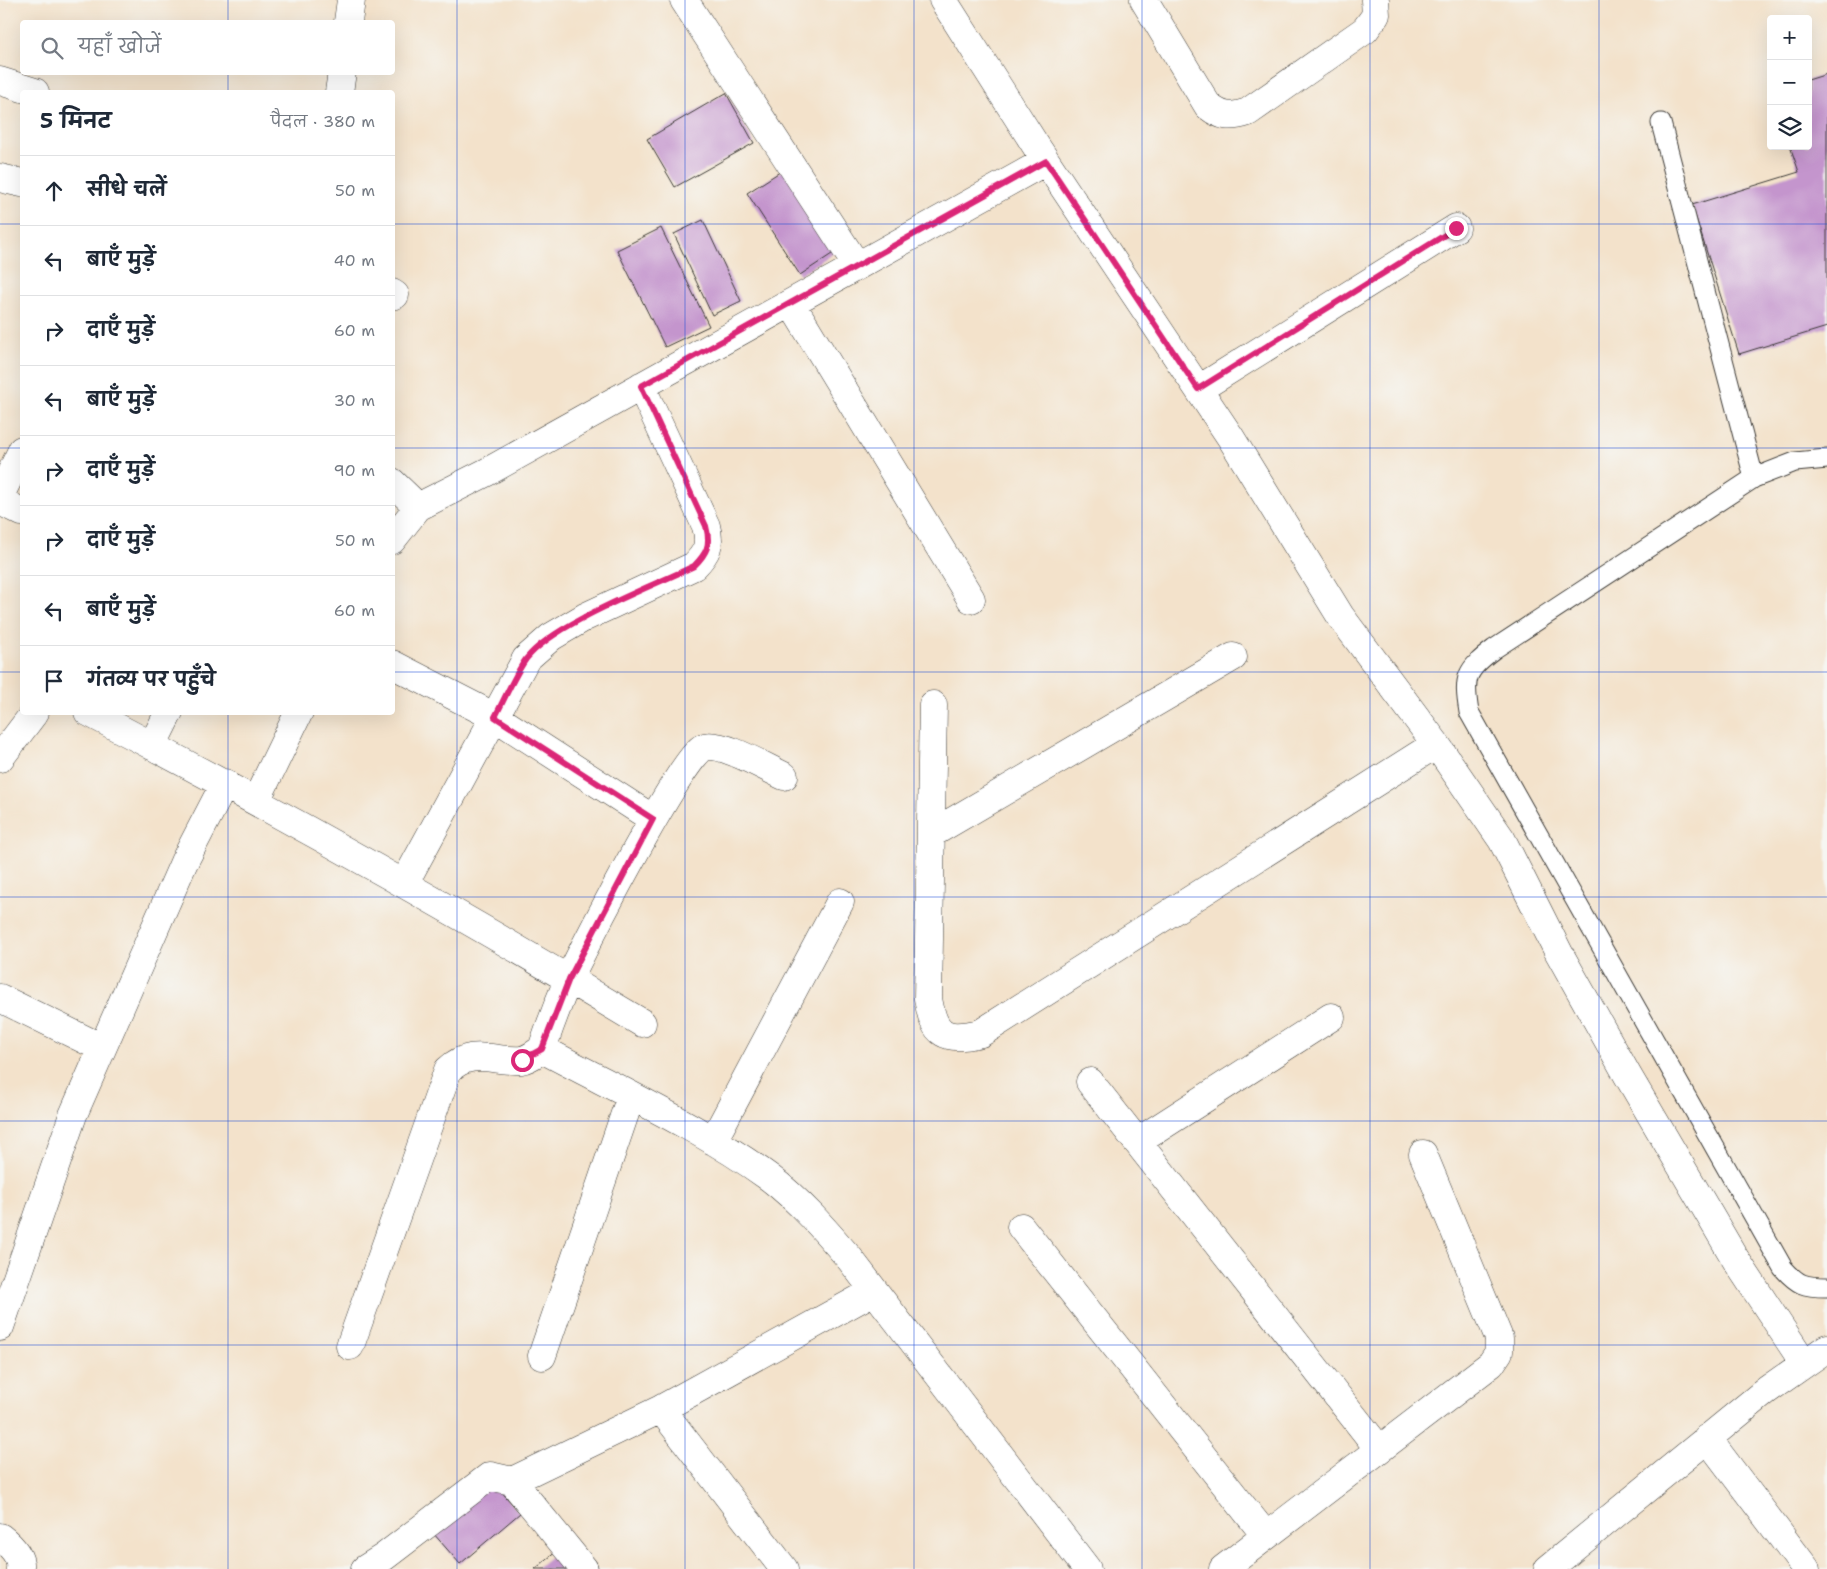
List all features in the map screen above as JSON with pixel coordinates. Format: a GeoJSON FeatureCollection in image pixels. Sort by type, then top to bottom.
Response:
{"type":"FeatureCollection","features":[{"type":"Feature","properties":{"kind":"street"},"geometry":{"type":"LineString","coordinates":[[348,20],[351,0]]}},
{"type":"Feature","properties":{"kind":"street"},"geometry":{"type":"LineString","coordinates":[[684,0],[857,266]]}},
{"type":"Feature","properties":{"kind":"street"},"geometry":{"type":"LineString","coordinates":[[943,0],[1046,161],[1198,389],[1341,617],[1436,744],[1502,840],[1558,953],[1628,1076],[1736,1260],[1804,1363]]}},
{"type":"Feature","properties":{"kind":"street"},"geometry":{"type":"LineString","coordinates":[[1144,0],[1208,106],[1220,115],[1233,117],[1248,112],[1365,30],[1376,14],[1374,0]]}},
{"type":"Feature","properties":{"kind":"street"},"geometry":{"type":"LineString","coordinates":[[339,90],[342,75]]}},
{"type":"Feature","properties":{"kind":"street"},"geometry":{"type":"LineString","coordinates":[[0,81],[29,90]]}},
{"type":"Feature","properties":{"kind":"street"},"geometry":{"type":"LineString","coordinates":[[395,536],[418,507],[487,472],[1046,161]]}},
{"type":"Feature","properties":{"kind":"street"},"geometry":{"type":"LineString","coordinates":[[0,178],[20,183]]}},
{"type":"Feature","properties":{"kind":"street"},"geometry":{"type":"LineString","coordinates":[[1198,389],[1456,228]]}},
{"type":"Feature","properties":{"kind":"street"},"geometry":{"type":"LineString","coordinates":[[791,303],[971,600]]}},
{"type":"Feature","properties":{"kind":"street"},"geometry":{"type":"LineString","coordinates":[[404,884],[526,659],[551,637],[585,617],[694,566],[705,555],[710,541],[706,526],[641,386]]}},
{"type":"Feature","properties":{"kind":"street"},"geometry":{"type":"LineString","coordinates":[[0,496],[20,454]]}},
{"type":"Feature","properties":{"kind":"street"},"geometry":{"type":"LineString","coordinates":[[395,485],[418,507]]}},
{"type":"Feature","properties":{"kind":"street"},"geometry":{"type":"LineString","coordinates":[[0,501],[20,511]]}},
{"type":"Feature","properties":{"kind":"street"},"geometry":{"type":"LineString","coordinates":[[931,834],[1233,657]]}},
{"type":"Feature","properties":{"kind":"street"},"geometry":{"type":"LineString","coordinates":[[395,666],[495,717],[653,819]]}},
{"type":"Feature","properties":{"kind":"street"},"geometry":{"type":"LineString","coordinates":[[933,705],[928,998],[932,1019],[941,1033],[960,1038],[981,1033],[1436,744]]}},
{"type":"Feature","properties":{"kind":"street"},"geometry":{"type":"LineString","coordinates":[[0,758],[33,715]]}},
{"type":"Feature","properties":{"kind":"street"},"geometry":{"type":"LineString","coordinates":[[94,715],[225,783],[404,884],[642,1023]]}},
{"type":"Feature","properties":{"kind":"street"},"geometry":{"type":"LineString","coordinates":[[152,746],[168,715]]}},
{"type":"Feature","properties":{"kind":"street"},"geometry":{"type":"LineString","coordinates":[[256,801],[297,715]]}},
{"type":"Feature","properties":{"kind":"street"},"geometry":{"type":"LineString","coordinates":[[350,1346],[448,1070],[458,1060],[474,1056],[522,1060],[542,1049],[569,979],[653,819],[691,759],[703,747],[720,746],[784,776]]}},
{"type":"Feature","properties":{"kind":"street"},"geometry":{"type":"LineString","coordinates":[[0,1327],[73,1115],[184,862],[225,783]]}},
{"type":"Feature","properties":{"kind":"street"},"geometry":{"type":"LineString","coordinates":[[713,1141],[840,902]]}},
{"type":"Feature","properties":{"kind":"street"},"geometry":{"type":"LineString","coordinates":[[0,998],[102,1048]]}},
{"type":"Feature","properties":{"kind":"street"},"geometry":{"type":"LineString","coordinates":[[1137,1142],[1331,1017]]}},
{"type":"Feature","properties":{"kind":"street"},"geometry":{"type":"LineString","coordinates":[[542,1049],[713,1141],[771,1179],[813,1217],[850,1259],[1087,1569]]}},
{"type":"Feature","properties":{"kind":"street"},"geometry":{"type":"LineString","coordinates":[[1090,1082],[1378,1449]]}},
{"type":"Feature","properties":{"kind":"street"},"geometry":{"type":"LineString","coordinates":[[542,1356],[631,1096]]}},
{"type":"Feature","properties":{"kind":"street"},"geometry":{"type":"LineString","coordinates":[[1223,1569],[1491,1364],[1498,1352],[1499,1338],[1423,1154]]}},
{"type":"Feature","properties":{"kind":"street"},"geometry":{"type":"LineString","coordinates":[[1021,1227],[1266,1536]]}},
{"type":"Feature","properties":{"kind":"street"},"geometry":{"type":"LineString","coordinates":[[512,1481],[661,1409],[874,1290]]}},
{"type":"Feature","properties":{"kind":"street"},"geometry":{"type":"LineString","coordinates":[[1557,1566],[1707,1438],[1804,1363],[1827,1348]]}},
{"type":"Feature","properties":{"kind":"street"},"geometry":{"type":"LineString","coordinates":[[661,1409],[784,1569]]}},
{"type":"Feature","properties":{"kind":"street"},"geometry":{"type":"LineString","coordinates":[[1707,1438],[1806,1569]]}},
{"type":"Feature","properties":{"kind":"street"},"geometry":{"type":"LineString","coordinates":[[381,1565],[490,1476],[512,1481],[584,1569]]}},
{"type":"Feature","properties":{"kind":"street"},"geometry":{"type":"LineString","coordinates":[[0,1537],[12,1546],[21,1564],[20,1569]]}},
{"type":"Feature","properties":{"kind":"lane"},"geometry":{"type":"LineString","coordinates":[[1661,123],[1754,478]]}},
{"type":"Feature","properties":{"kind":"lane"},"geometry":{"type":"LineString","coordinates":[[1827,459],[1795,462],[1754,478],[1473,664],[1465,688],[1469,712],[1783,1268],[1796,1283],[1813,1287],[1827,1287]]}},
{"type":"Feature","properties":{"kind":"building"},"geometry":{"type":"Polygon","coordinates":[[[1827,74],[1827,327],[1739,354],[1692,205],[1799,172],[1791,150],[1812,150],[1812,79],[1827,74]]]}},
{"type":"Feature","properties":{"kind":"building"},"geometry":{"type":"Polygon","coordinates":[[[726,93],[754,143],[675,187],[647,139],[726,93]]]}},
{"type":"Feature","properties":{"kind":"building"},"geometry":{"type":"Polygon","coordinates":[[[786,168],[838,250],[800,275],[747,193],[786,168]]]}},
{"type":"Feature","properties":{"kind":"building"},"geometry":{"type":"Polygon","coordinates":[[[703,220],[741,301],[712,315],[674,234],[703,220]]]}},
{"type":"Feature","properties":{"kind":"building"},"geometry":{"type":"Polygon","coordinates":[[[661,228],[709,326],[665,347],[617,250],[661,228]]]}},
{"type":"Feature","properties":{"kind":"building"},"geometry":{"type":"Polygon","coordinates":[[[493,1482],[520,1513],[460,1564],[433,1533],[493,1482]]]}},
{"type":"Feature","properties":{"kind":"building"},"geometry":{"type":"Polygon","coordinates":[[[557,1551],[572,1569],[535,1569],[557,1551]]]}},
{"type":"Feature","properties":{"kind":"route"},"geometry":{"type":"LineString","coordinates":[[522,1060],[542,1049],[569,979],[653,819],[495,717],[526,659],[551,637],[585,617],[694,566],[705,555],[710,541],[706,526],[641,386],[1046,161],[1198,389],[1456,228]]}}]}
